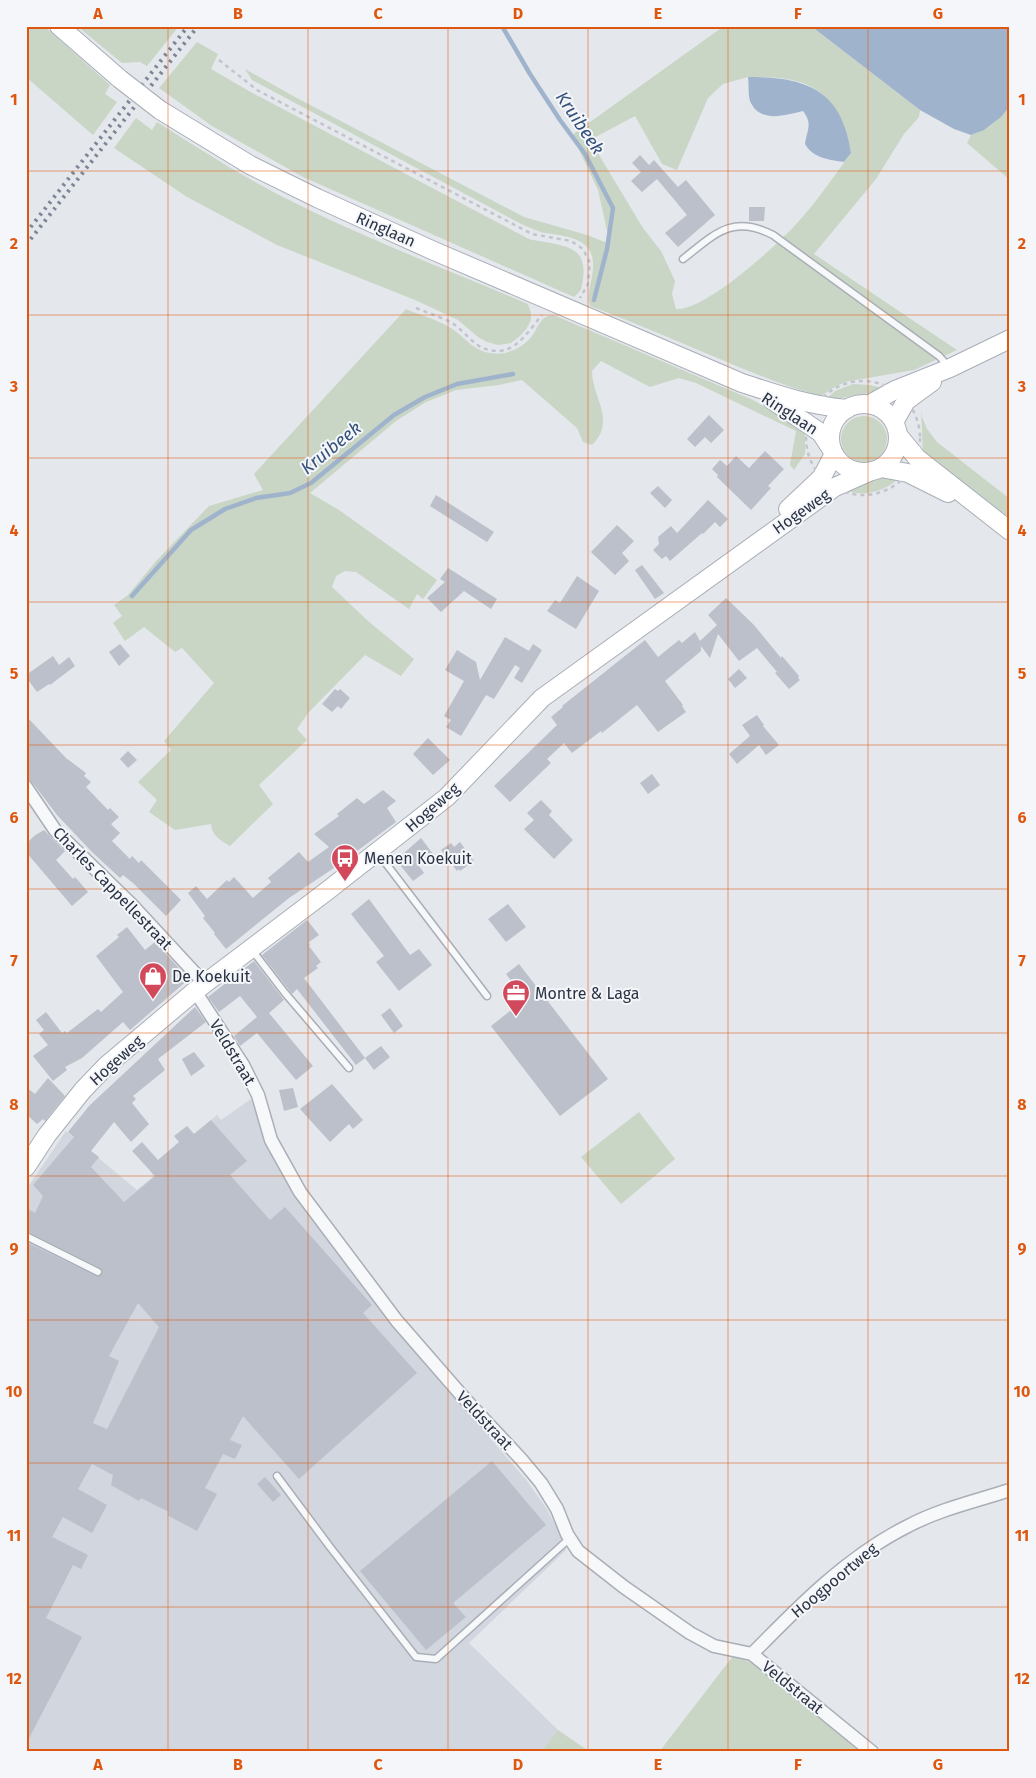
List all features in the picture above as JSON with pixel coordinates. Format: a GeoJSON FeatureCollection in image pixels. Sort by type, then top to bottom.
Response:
{"type":"FeatureCollection","features":[{"type":"Feature","properties":{"kind":"main road","name":"Ringlaan"},"geometry":{"type":"LineString","coordinates":[[59,26],[160,110],[250,165],[317,198],[552,302],[742,383],[817,406],[847,409]]}},
{"type":"Feature","properties":{"kind":"main road"},"geometry":{"type":"LineString","coordinates":[[870,404],[901,395],[1010,338]]}},
{"type":"Feature","properties":{"kind":"main road","name":"Ringlaan"},"geometry":{"type":"LineString","coordinates":[[742,383],[821,433],[833,452],[849,468],[859,472],[912,465]]}},
{"type":"Feature","properties":{"kind":"main road"},"geometry":{"type":"LineString","coordinates":[[875,470],[891,459],[897,448],[896,428],[901,395]]}},
{"type":"Feature","properties":{"kind":"main road","name":"Ringlaan"},"geometry":{"type":"LineString","coordinates":[[833,452],[830,434],[836,420],[847,409],[858,405],[870,404],[880,408],[888,414],[896,428],[912,465],[982,510],[1010,531]]}},
{"type":"Feature","properties":{"kind":"main road","name":"Hogeweg"},"geometry":{"type":"LineString","coordinates":[[829,482],[833,452]]}},
{"type":"Feature","properties":{"kind":"main road","name":"Hogeweg"},"geometry":{"type":"LineString","coordinates":[[26,1167],[47,1135],[83,1090],[126,1048],[200,988],[447,797],[542,698],[737,557],[829,482],[875,470]]}},
{"type":"Feature","properties":{"kind":"street","name":"Charles Cappellestraat"},"geometry":{"type":"LineString","coordinates":[[26,787],[55,830],[132,905],[200,988]]}},
{"type":"Feature","properties":{"kind":"street","name":"Veldstraat"},"geometry":{"type":"LineString","coordinates":[[200,988],[258,1095],[271,1140],[300,1192],[397,1321],[541,1484],[557,1509],[578,1551],[624,1588],[690,1633],[714,1646],[752,1654],[872,1752]]}},
{"type":"Feature","properties":{"kind":"street","name":"Hoogpoortweg"},"geometry":{"type":"LineString","coordinates":[[752,1654],[830,1580],[878,1542],[928,1517],[1010,1490]]}},
{"type":"Feature","properties":{"kind":"lane"},"geometry":{"type":"LineString","coordinates":[[683,259],[719,232],[733,226],[744,225],[759,228],[773,235],[939,356],[950,368]]}},
{"type":"Feature","properties":{"kind":"lane"},"geometry":{"type":"LineString","coordinates":[[377,852],[487,996]]}},
{"type":"Feature","properties":{"kind":"lane"},"geometry":{"type":"LineString","coordinates":[[251,949],[285,993],[349,1068]]}},
{"type":"Feature","properties":{"kind":"lane"},"geometry":{"type":"LineString","coordinates":[[26,1236],[98,1272]]}},
{"type":"Feature","properties":{"kind":"lane"},"geometry":{"type":"LineString","coordinates":[[278,1476],[330,1547],[416,1657],[436,1659],[570,1538]]}},
{"type":"Feature","properties":{"kind":"path"},"geometry":{"type":"LineString","coordinates":[[219,60],[257,90],[532,234],[571,241],[583,248],[590,263],[588,284],[572,310]]}},
{"type":"Feature","properties":{"kind":"path"},"geometry":{"type":"LineString","coordinates":[[416,308],[453,324],[482,348],[500,351],[511,348],[525,337],[552,302]]}},
{"type":"Feature","properties":{"kind":"path"},"geometry":{"type":"LineString","coordinates":[[871,382],[901,395],[915,413],[918,425],[919,447],[912,465],[889,488],[878,493],[866,495],[844,492],[829,482],[813,464],[809,455],[807,435],[808,423],[822,398],[828,392],[848,384],[871,382]]}},
{"type":"Feature","properties":{"kind":"shaded area"},"geometry":{"type":"Polygon","coordinates":[[[251,1099],[268,1145],[391,1322],[527,1481],[557,1528],[566,1550],[469,1643],[558,1730],[541,1752],[26,1752],[26,1190],[66,1131],[137,1190],[154,1176],[150,1171],[217,1115],[221,1120],[251,1099]]]}},
{"type":"Feature","properties":{"kind":"green space"},"geometry":{"type":"Polygon","coordinates":[[[26,26],[44,26],[110,85],[105,94],[117,102],[93,135],[26,77],[26,26]]]}},
{"type":"Feature","properties":{"kind":"green space"},"geometry":{"type":"Polygon","coordinates":[[[77,26],[179,26],[147,66],[140,62],[122,63],[77,26]]]}},
{"type":"Feature","properties":{"kind":"green space"},"geometry":{"type":"Polygon","coordinates":[[[724,26],[811,26],[920,110],[919,117],[904,134],[876,179],[814,254],[957,350],[914,370],[845,382],[821,396],[790,387],[741,368],[590,306],[589,296],[593,272],[592,257],[589,250],[578,240],[542,232],[523,225],[252,80],[245,69],[524,217],[587,235],[610,244],[598,190],[572,135],[724,26]],[[748,77],[723,84],[708,98],[677,170],[662,164],[635,116],[590,140],[643,228],[661,251],[675,281],[672,294],[676,309],[689,307],[704,300],[741,274],[776,244],[806,213],[851,153],[828,101],[817,90],[809,85],[779,78],[748,77]]]}},
{"type":"Feature","properties":{"kind":"green space"},"geometry":{"type":"Polygon","coordinates":[[[197,42],[218,54],[211,69],[249,91],[529,239],[565,246],[573,250],[579,255],[583,263],[581,290],[574,297],[303,177],[212,126],[159,88],[197,42]]]}},
{"type":"Feature","properties":{"kind":"green space"},"geometry":{"type":"Polygon","coordinates":[[[1010,106],[1010,180],[967,143],[971,135],[993,124],[1010,106]]]}},
{"type":"Feature","properties":{"kind":"green space"},"geometry":{"type":"Polygon","coordinates":[[[136,118],[152,130],[157,122],[249,179],[311,211],[528,304],[531,320],[527,328],[511,343],[498,345],[487,342],[458,320],[415,300],[277,245],[187,197],[114,148],[136,118]]]}},
{"type":"Feature","properties":{"kind":"green space"},"geometry":{"type":"Polygon","coordinates":[[[406,309],[444,324],[484,352],[496,354],[508,352],[524,344],[544,319],[556,316],[753,400],[805,431],[805,454],[794,470],[790,465],[796,431],[696,383],[679,378],[650,387],[601,361],[592,371],[603,418],[603,427],[592,445],[583,442],[577,428],[522,380],[456,390],[426,402],[396,421],[310,493],[339,510],[437,580],[423,599],[417,594],[409,609],[356,572],[345,571],[336,576],[332,587],[368,621],[414,659],[401,676],[365,655],[308,713],[297,729],[307,740],[259,785],[273,804],[230,846],[215,835],[211,824],[175,830],[149,812],[157,800],[138,782],[171,750],[164,741],[214,683],[182,648],[175,652],[144,627],[125,641],[113,623],[122,616],[114,605],[128,595],[157,560],[209,506],[263,490],[254,474],[406,309]]]}},
{"type":"Feature","properties":{"kind":"green space"},"geometry":{"type":"Polygon","coordinates":[[[853,384],[870,385],[886,389],[874,393],[824,401],[835,391],[853,384]]]}},
{"type":"Feature","properties":{"kind":"green space"},"geometry":{"type":"Polygon","coordinates":[[[921,409],[927,429],[937,442],[1010,499],[1010,518],[923,454],[921,409]]]}},
{"type":"Feature","properties":{"kind":"green space"},"geometry":{"type":"Polygon","coordinates":[[[864,416],[877,420],[883,426],[887,439],[883,452],[877,458],[864,462],[851,458],[845,452],[841,439],[845,426],[851,420],[864,416]]]}},
{"type":"Feature","properties":{"kind":"green space"},"geometry":{"type":"Polygon","coordinates":[[[890,476],[900,477],[881,490],[858,493],[843,489],[856,483],[890,476]]]}},
{"type":"Feature","properties":{"kind":"green space"},"geometry":{"type":"Polygon","coordinates":[[[639,1112],[675,1159],[621,1204],[581,1157],[639,1112]]]}},
{"type":"Feature","properties":{"kind":"green space"},"geometry":{"type":"Polygon","coordinates":[[[733,1656],[750,1662],[774,1677],[864,1752],[659,1752],[733,1656]]]}},
{"type":"Feature","properties":{"kind":"green space"},"geometry":{"type":"Polygon","coordinates":[[[558,1730],[590,1752],[541,1752],[558,1730]]]}},
{"type":"Feature","properties":{"kind":"water"},"geometry":{"type":"Polygon","coordinates":[[[811,26],[1010,26],[1010,106],[1001,117],[984,130],[971,135],[954,129],[920,110],[811,26]]]}},
{"type":"Feature","properties":{"kind":"water"},"geometry":{"type":"Polygon","coordinates":[[[748,77],[788,80],[804,84],[818,91],[830,101],[839,115],[846,132],[851,153],[844,162],[822,158],[808,149],[805,144],[809,123],[803,111],[774,116],[760,113],[754,108],[749,98],[748,77]]]}},
{"type":"Feature","properties":{"kind":"building"},"geometry":{"type":"Polygon","coordinates":[[[640,155],[649,165],[654,160],[678,187],[686,180],[715,215],[678,247],[665,233],[687,215],[657,179],[642,192],[631,181],[641,172],[632,163],[640,155]]]}},
{"type":"Feature","properties":{"kind":"building"},"geometry":{"type":"Polygon","coordinates":[[[749,207],[765,207],[764,221],[749,221],[749,207]]]}},
{"type":"Feature","properties":{"kind":"building"},"geometry":{"type":"Polygon","coordinates":[[[709,415],[724,430],[711,443],[705,437],[695,447],[687,439],[709,415]]]}},
{"type":"Feature","properties":{"kind":"building"},"geometry":{"type":"Polygon","coordinates":[[[765,451],[784,469],[768,486],[771,488],[751,510],[717,477],[718,475],[712,469],[720,460],[727,466],[736,456],[749,468],[765,451]]]}},
{"type":"Feature","properties":{"kind":"building"},"geometry":{"type":"Polygon","coordinates":[[[658,486],[672,500],[665,508],[650,493],[658,486]]]}},
{"type":"Feature","properties":{"kind":"building"},"geometry":{"type":"Polygon","coordinates":[[[436,495],[494,532],[487,542],[430,506],[436,495]]]}},
{"type":"Feature","properties":{"kind":"building"},"geometry":{"type":"Polygon","coordinates":[[[708,500],[728,519],[720,527],[715,522],[670,561],[666,556],[662,559],[653,550],[659,544],[658,537],[671,526],[677,533],[708,500]]]}},
{"type":"Feature","properties":{"kind":"building"},"geometry":{"type":"Polygon","coordinates":[[[617,525],[634,541],[622,553],[629,561],[615,575],[591,552],[617,525]]]}},
{"type":"Feature","properties":{"kind":"building"},"geometry":{"type":"Polygon","coordinates":[[[642,565],[664,593],[655,599],[635,570],[642,565]]]}},
{"type":"Feature","properties":{"kind":"building"},"geometry":{"type":"Polygon","coordinates":[[[448,568],[497,599],[491,609],[464,591],[441,612],[427,598],[445,582],[440,579],[448,568]]]}},
{"type":"Feature","properties":{"kind":"building"},"geometry":{"type":"Polygon","coordinates":[[[577,576],[599,591],[576,629],[547,611],[555,600],[560,603],[577,576]]]}},
{"type":"Feature","properties":{"kind":"building"},"geometry":{"type":"Polygon","coordinates":[[[726,598],[754,625],[781,658],[782,656],[799,676],[800,680],[789,689],[757,648],[739,661],[718,634],[710,658],[701,646],[701,651],[665,681],[686,712],[658,732],[637,705],[602,733],[601,731],[572,753],[564,743],[547,759],[551,763],[510,802],[494,786],[557,725],[551,717],[562,706],[645,640],[658,657],[679,640],[682,643],[695,632],[700,641],[717,625],[708,615],[726,598]]]}},
{"type":"Feature","properties":{"kind":"building"},"geometry":{"type":"Polygon","coordinates":[[[505,637],[529,651],[533,644],[542,650],[522,683],[514,678],[520,668],[515,665],[494,699],[486,695],[461,736],[446,727],[451,720],[444,716],[464,681],[445,670],[457,650],[476,662],[480,680],[505,637]]]}},
{"type":"Feature","properties":{"kind":"building"},"geometry":{"type":"Polygon","coordinates":[[[120,644],[130,656],[119,666],[109,652],[120,644]]]}},
{"type":"Feature","properties":{"kind":"building"},"geometry":{"type":"Polygon","coordinates":[[[53,656],[59,665],[69,657],[75,666],[50,685],[37,692],[26,675],[53,656]]]}},
{"type":"Feature","properties":{"kind":"building"},"geometry":{"type":"Polygon","coordinates":[[[739,669],[747,678],[735,688],[728,679],[739,669]]]}},
{"type":"Feature","properties":{"kind":"building"},"geometry":{"type":"Polygon","coordinates":[[[335,689],[338,691],[340,689],[350,698],[341,709],[338,706],[332,712],[322,704],[335,689]]]}},
{"type":"Feature","properties":{"kind":"building"},"geometry":{"type":"Polygon","coordinates":[[[757,715],[763,726],[779,745],[766,755],[759,745],[737,764],[729,754],[750,736],[742,725],[757,715]]]}},
{"type":"Feature","properties":{"kind":"building"},"geometry":{"type":"Polygon","coordinates":[[[26,716],[66,758],[86,773],[84,776],[91,782],[86,787],[108,810],[110,808],[119,817],[111,824],[120,833],[112,841],[130,859],[132,856],[139,863],[141,860],[181,900],[166,916],[133,883],[123,875],[120,878],[92,852],[57,815],[32,782],[26,779],[26,716]]]}},
{"type":"Feature","properties":{"kind":"building"},"geometry":{"type":"Polygon","coordinates":[[[428,738],[450,760],[433,775],[413,754],[428,738]]]}},
{"type":"Feature","properties":{"kind":"building"},"geometry":{"type":"Polygon","coordinates":[[[128,751],[137,760],[128,768],[120,759],[128,751]]]}},
{"type":"Feature","properties":{"kind":"building"},"geometry":{"type":"Polygon","coordinates":[[[652,774],[660,785],[648,794],[640,783],[652,774]]]}},
{"type":"Feature","properties":{"kind":"building"},"geometry":{"type":"Polygon","coordinates":[[[383,790],[396,801],[387,808],[396,822],[337,866],[289,898],[226,949],[203,918],[205,916],[188,893],[196,886],[207,899],[227,880],[229,882],[234,877],[253,898],[271,882],[268,878],[299,852],[308,862],[329,847],[314,834],[339,816],[337,814],[357,798],[364,804],[383,790]]]}},
{"type":"Feature","properties":{"kind":"building"},"geometry":{"type":"Polygon","coordinates":[[[541,800],[552,811],[549,815],[573,840],[554,859],[524,829],[534,820],[527,813],[541,800]]]}},
{"type":"Feature","properties":{"kind":"building"},"geometry":{"type":"Polygon","coordinates":[[[44,830],[65,851],[56,860],[88,892],[72,906],[26,852],[26,844],[44,830]]]}},
{"type":"Feature","properties":{"kind":"building"},"geometry":{"type":"Polygon","coordinates":[[[421,838],[433,854],[419,866],[424,873],[413,881],[396,860],[421,838]]]}},
{"type":"Feature","properties":{"kind":"building"},"geometry":{"type":"Polygon","coordinates":[[[460,842],[474,861],[460,871],[459,869],[457,871],[441,850],[451,843],[454,847],[460,842]]]}},
{"type":"Feature","properties":{"kind":"building"},"geometry":{"type":"Polygon","coordinates":[[[369,899],[410,955],[419,949],[432,965],[399,991],[376,962],[384,956],[351,914],[369,899]]]}},
{"type":"Feature","properties":{"kind":"building"},"geometry":{"type":"Polygon","coordinates":[[[508,904],[526,927],[506,942],[488,919],[508,904]]]}},
{"type":"Feature","properties":{"kind":"building"},"geometry":{"type":"Polygon","coordinates":[[[307,920],[319,935],[309,942],[309,946],[321,962],[316,966],[318,968],[304,978],[365,1058],[356,1065],[297,989],[292,994],[262,955],[307,920]]]}},
{"type":"Feature","properties":{"kind":"building"},"geometry":{"type":"Polygon","coordinates":[[[127,927],[145,950],[155,942],[189,979],[130,1030],[123,1022],[82,1058],[65,1067],[67,1070],[53,1081],[33,1056],[48,1045],[39,1034],[44,1030],[36,1020],[46,1012],[62,1033],[65,1031],[67,1033],[98,1009],[101,1012],[123,992],[96,956],[119,937],[117,935],[127,927]]]}},
{"type":"Feature","properties":{"kind":"building"},"geometry":{"type":"Polygon","coordinates":[[[254,961],[284,1000],[269,1013],[313,1066],[296,1080],[257,1033],[240,1046],[234,1036],[257,1017],[240,996],[219,1012],[208,997],[254,961]]]}},
{"type":"Feature","properties":{"kind":"building"},"geometry":{"type":"Polygon","coordinates":[[[519,964],[608,1079],[560,1116],[491,1026],[525,999],[506,974],[519,964]]]}},
{"type":"Feature","properties":{"kind":"building"},"geometry":{"type":"Polygon","coordinates":[[[195,1007],[206,1022],[158,1059],[165,1070],[133,1096],[136,1099],[132,1103],[149,1124],[131,1142],[114,1122],[91,1151],[99,1157],[91,1167],[124,1202],[155,1176],[132,1151],[142,1142],[158,1160],[179,1142],[174,1136],[187,1126],[194,1134],[211,1120],[247,1161],[230,1175],[270,1220],[285,1207],[372,1305],[363,1313],[417,1373],[299,1479],[243,1416],[230,1440],[242,1445],[235,1459],[223,1454],[205,1488],[217,1494],[197,1531],[167,1515],[169,1512],[141,1498],[139,1501],[111,1485],[113,1475],[92,1464],[78,1489],[107,1505],[92,1533],[63,1517],[52,1537],[88,1555],[81,1569],[73,1565],[46,1618],[82,1637],[26,1744],[26,1242],[96,1276],[100,1276],[103,1272],[100,1268],[26,1231],[26,1208],[35,1213],[43,1196],[33,1185],[74,1137],[68,1132],[89,1106],[195,1007]],[[138,1303],[109,1356],[119,1361],[93,1423],[107,1429],[159,1327],[138,1303]]]}},
{"type":"Feature","properties":{"kind":"building"},"geometry":{"type":"Polygon","coordinates":[[[390,1008],[403,1026],[394,1033],[381,1015],[390,1008]]]}},
{"type":"Feature","properties":{"kind":"building"},"geometry":{"type":"Polygon","coordinates":[[[381,1046],[390,1057],[374,1070],[365,1058],[381,1046]]]}},
{"type":"Feature","properties":{"kind":"building"},"geometry":{"type":"Polygon","coordinates":[[[194,1052],[205,1066],[191,1076],[182,1059],[194,1052]]]}},
{"type":"Feature","properties":{"kind":"building"},"geometry":{"type":"Polygon","coordinates":[[[48,1078],[65,1096],[45,1121],[43,1119],[37,1124],[26,1114],[26,1087],[35,1094],[48,1078]]]}},
{"type":"Feature","properties":{"kind":"building"},"geometry":{"type":"Polygon","coordinates":[[[332,1084],[363,1120],[353,1129],[349,1124],[330,1142],[300,1109],[332,1084]]]}},
{"type":"Feature","properties":{"kind":"building"},"geometry":{"type":"Polygon","coordinates":[[[293,1088],[298,1107],[284,1111],[279,1090],[293,1088]]]}},
{"type":"Feature","properties":{"kind":"building"},"geometry":{"type":"Polygon","coordinates":[[[492,1461],[546,1525],[453,1603],[466,1617],[426,1650],[360,1571],[492,1461]]]}},
{"type":"Feature","properties":{"kind":"building"},"geometry":{"type":"Polygon","coordinates":[[[265,1477],[281,1495],[273,1502],[257,1484],[265,1477]]]}},
{"type":"Feature","properties":{"kind":"waterway","name":"Kruibeek"},"geometry":{"type":"LineString","coordinates":[[502,26],[530,74],[585,154],[613,208],[607,249],[594,300]]}},
{"type":"Feature","properties":{"kind":"waterway","name":"Kruibeek"},"geometry":{"type":"LineString","coordinates":[[132,596],[191,530],[225,509],[256,498],[290,493],[311,483],[394,415],[425,397],[457,384],[513,374]]}},
{"type":"Feature","properties":{"kind":"railway"},"geometry":{"type":"LineString","coordinates":[[26,233],[188,26]]}},
{"type":"Feature","properties":{"kind":"railway"},"geometry":{"type":"LineString","coordinates":[[26,245],[198,26]]}},
{"type":"Feature","properties":{"kind":"place","name":"Menen Koekuit"},"geometry":{"type":"Point","coordinates":[345,882]}},
{"type":"Feature","properties":{"kind":"place","name":"De Koekuit"},"geometry":{"type":"Point","coordinates":[153,1000]}},
{"type":"Feature","properties":{"kind":"place","name":"Montre & Laga"},"geometry":{"type":"Point","coordinates":[516,1017]}}]}
